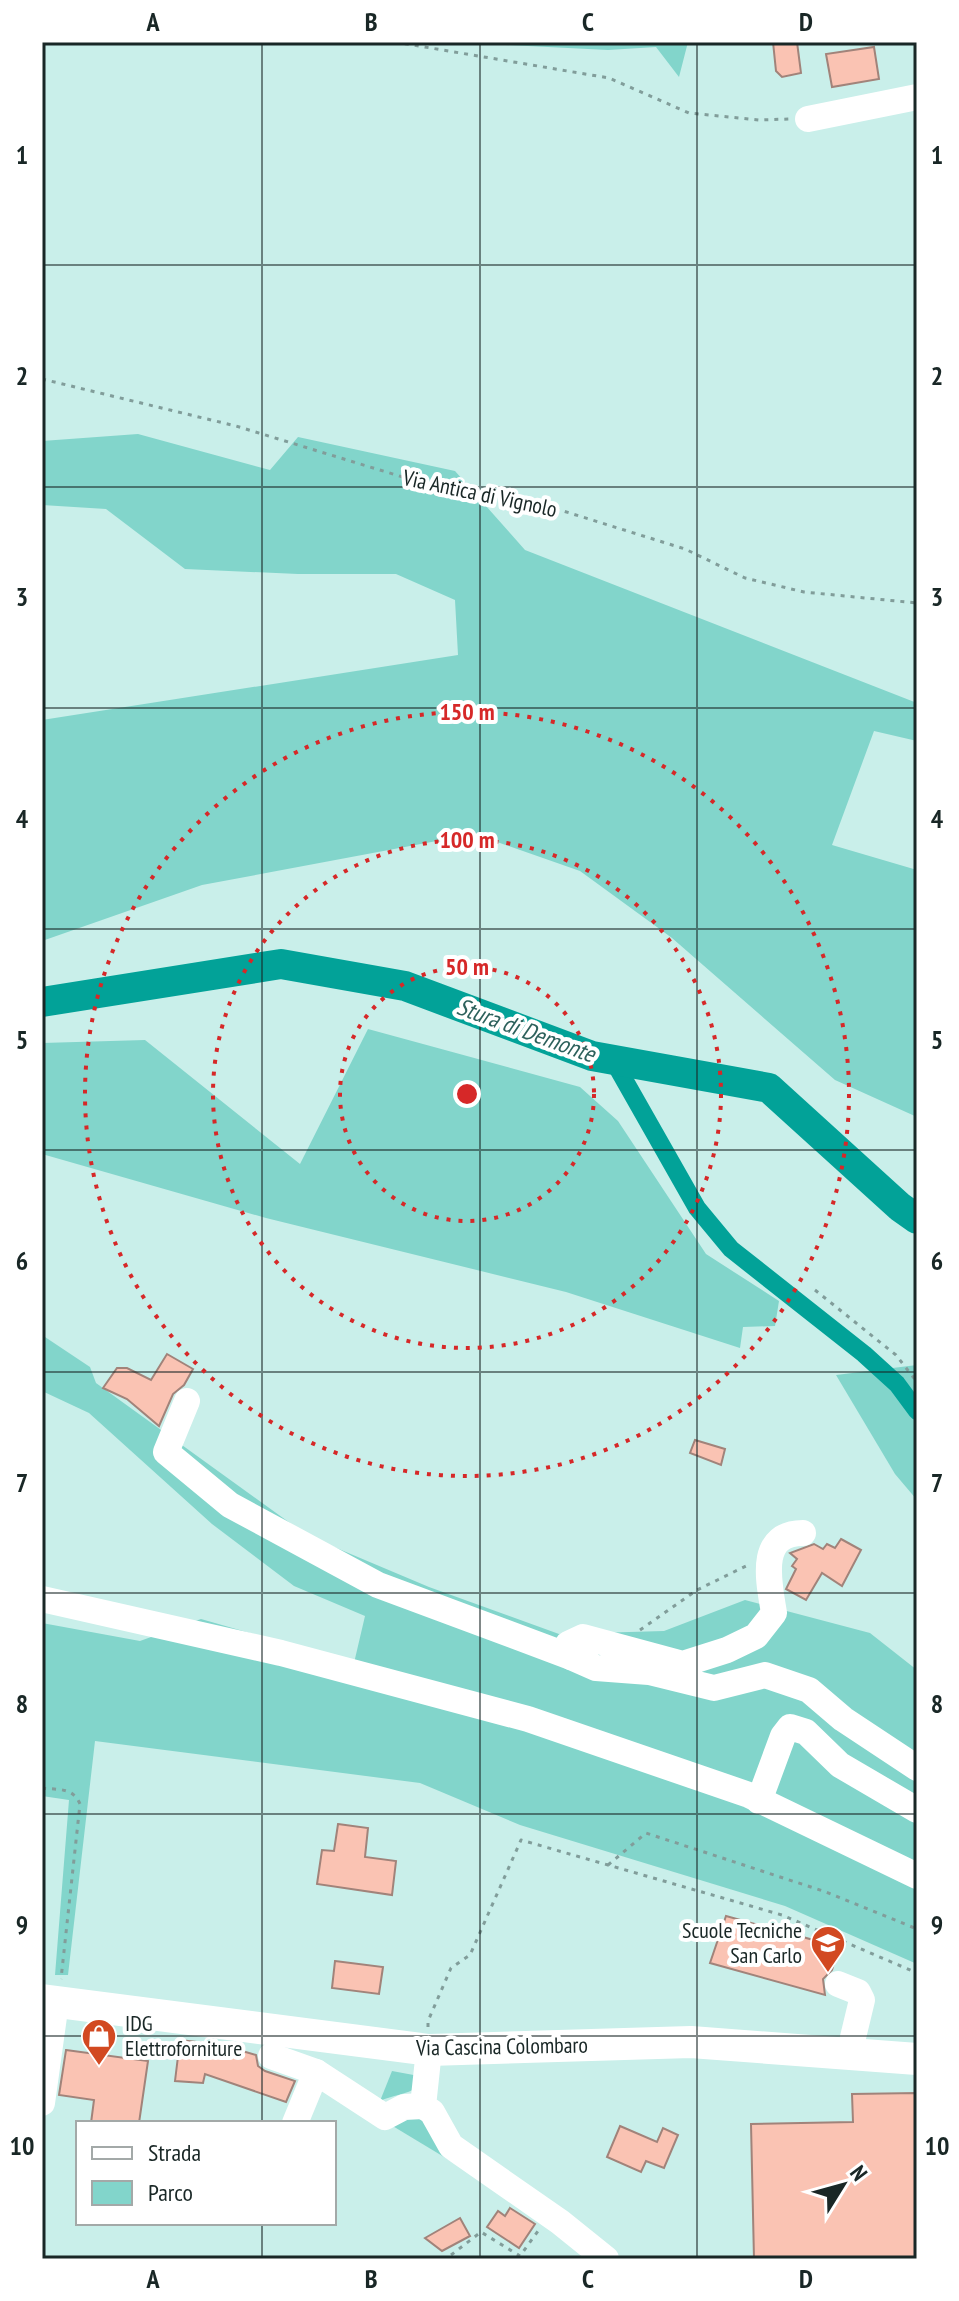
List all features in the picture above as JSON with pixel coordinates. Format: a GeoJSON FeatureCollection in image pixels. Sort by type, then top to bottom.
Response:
{"type":"FeatureCollection","features":[{"type":"Feature","properties":{"kind":"main road","name":"Via Cascina Colombaro"},"geometry":{"type":"LineString","coordinates":[[49,2001],[429,2050],[691,2042],[917,2059]]}},
{"type":"Feature","properties":{"kind":"street"},"geometry":{"type":"LineString","coordinates":[[808,119],[917,97]]}},
{"type":"Feature","properties":{"kind":"street"},"geometry":{"type":"LineString","coordinates":[[187,1401],[166,1452],[230,1505],[378,1585],[596,1668],[649,1672],[714,1688],[765,1675],[809,1690],[843,1719],[917,1768]]}},
{"type":"Feature","properties":{"kind":"street"},"geometry":{"type":"LineString","coordinates":[[571,1657],[568,1644],[583,1637],[683,1664],[727,1650],[756,1636],[774,1613],[769,1579],[770,1553],[779,1540],[789,1533],[803,1533]]}},
{"type":"Feature","properties":{"kind":"street"},"geometry":{"type":"LineString","coordinates":[[42,1599],[281,1653],[528,1719],[749,1795],[762,1793],[917,1876]]}},
{"type":"Feature","properties":{"kind":"street"},"geometry":{"type":"LineString","coordinates":[[762,1793],[790,1727],[806,1732],[840,1765],[917,1810]]}},
{"type":"Feature","properties":{"kind":"street"},"geometry":{"type":"LineString","coordinates":[[838,1984],[858,1992],[862,2000],[849,2054]]}},
{"type":"Feature","properties":{"kind":"street"},"geometry":{"type":"LineString","coordinates":[[42,2103],[49,2001]]}},
{"type":"Feature","properties":{"kind":"street"},"geometry":{"type":"LineString","coordinates":[[423,2106],[429,2050]]}},
{"type":"Feature","properties":{"kind":"street"},"geometry":{"type":"LineString","coordinates":[[271,2056],[316,2072],[385,2117],[404,2107],[423,2106],[432,2112],[451,2146],[550,2215],[606,2259]]}},
{"type":"Feature","properties":{"kind":"street"},"geometry":{"type":"LineString","coordinates":[[296,2121],[316,2072]]}},
{"type":"Feature","properties":{"kind":"path"},"geometry":{"type":"LineString","coordinates":[[395,42],[609,78],[689,113],[759,120],[808,119]]}},
{"type":"Feature","properties":{"kind":"path","name":"Via Antica di Vignolo"},"geometry":{"type":"LineString","coordinates":[[42,379],[236,426],[419,482],[528,500],[685,549],[745,578],[804,592],[917,603]]}},
{"type":"Feature","properties":{"kind":"path"},"geometry":{"type":"LineString","coordinates":[[815,1290],[896,1355],[917,1382]]}},
{"type":"Feature","properties":{"kind":"path"},"geometry":{"type":"LineString","coordinates":[[611,1644],[655,1622],[697,1590],[770,1553]]}},
{"type":"Feature","properties":{"kind":"path"},"geometry":{"type":"LineString","coordinates":[[42,1788],[69,1791],[76,1795],[80,1804],[62,1974],[49,2001]]}},
{"type":"Feature","properties":{"kind":"path"},"geometry":{"type":"LineString","coordinates":[[608,1865],[646,1833],[826,1892],[917,1929]]}},
{"type":"Feature","properties":{"kind":"path"},"geometry":{"type":"LineString","coordinates":[[429,2050],[428,2021],[451,1968],[470,1955],[521,1840],[782,1915],[917,1973]]}},
{"type":"Feature","properties":{"kind":"path"},"geometry":{"type":"LineString","coordinates":[[451,2255],[481,2232],[520,2256],[550,2215]]}},
{"type":"Feature","properties":{"kind":"green space"},"geometry":{"type":"Polygon","coordinates":[[[446,42],[688,42],[679,77],[656,47],[608,50],[446,42]]]}},
{"type":"Feature","properties":{"kind":"green space"},"geometry":{"type":"Polygon","coordinates":[[[138,434],[270,470],[298,437],[455,471],[525,550],[917,703],[917,741],[874,731],[832,845],[917,870],[917,1117],[835,1080],[672,938],[580,871],[474,834],[202,885],[42,941],[42,720],[458,655],[455,600],[396,574],[185,569],[106,509],[42,505],[42,441],[138,434]]]}},
{"type":"Feature","properties":{"kind":"green space"},"geometry":{"type":"Polygon","coordinates":[[[368,1029],[580,1087],[618,1121],[706,1254],[779,1301],[775,1326],[743,1327],[740,1348],[566,1292],[266,1218],[42,1154],[42,1043],[145,1040],[300,1164],[368,1029]]]}},
{"type":"Feature","properties":{"kind":"green space"},"geometry":{"type":"Polygon","coordinates":[[[42,1335],[90,1367],[96,1383],[308,1536],[429,1587],[559,1634],[664,1631],[745,1600],[870,1633],[917,1670],[917,1964],[785,1906],[520,1825],[420,1783],[95,1741],[68,1975],[55,1975],[69,1800],[42,1796],[42,1623],[140,1641],[201,1619],[354,1663],[365,1616],[294,1586],[212,1524],[89,1413],[42,1391],[42,1335]]]}},
{"type":"Feature","properties":{"kind":"green space"},"geometry":{"type":"Polygon","coordinates":[[[917,1365],[917,1500],[895,1474],[836,1375],[917,1365]]]}},
{"type":"Feature","properties":{"kind":"green space"},"geometry":{"type":"Polygon","coordinates":[[[392,2071],[419,2076],[417,2087],[380,2101],[392,2071]]]}},
{"type":"Feature","properties":{"kind":"green space"},"geometry":{"type":"Polygon","coordinates":[[[420,2117],[454,2163],[391,2125],[396,2121],[420,2117]]]}},
{"type":"Feature","properties":{"kind":"building"},"geometry":{"type":"Polygon","coordinates":[[[773,42],[797,42],[801,73],[782,77],[776,71],[773,42]]]}},
{"type":"Feature","properties":{"kind":"building"},"geometry":{"type":"Polygon","coordinates":[[[874,47],[879,79],[832,87],[826,54],[874,47]]]}},
{"type":"Feature","properties":{"kind":"building"},"geometry":{"type":"Polygon","coordinates":[[[167,1354],[193,1369],[184,1385],[173,1394],[159,1426],[127,1399],[103,1388],[117,1368],[127,1368],[151,1380],[167,1354]]]}},
{"type":"Feature","properties":{"kind":"building"},"geometry":{"type":"Polygon","coordinates":[[[695,1440],[725,1449],[721,1465],[690,1453],[695,1440]]]}},
{"type":"Feature","properties":{"kind":"building"},"geometry":{"type":"Polygon","coordinates":[[[841,1539],[861,1550],[842,1586],[822,1573],[806,1600],[786,1589],[796,1569],[792,1566],[797,1559],[790,1553],[814,1544],[823,1549],[827,1544],[835,1548],[841,1539]]]}},
{"type":"Feature","properties":{"kind":"building"},"geometry":{"type":"Polygon","coordinates":[[[338,1824],[368,1828],[365,1857],[396,1861],[392,1895],[317,1884],[322,1850],[334,1851],[338,1824]]]}},
{"type":"Feature","properties":{"kind":"building"},"geometry":{"type":"Polygon","coordinates":[[[726,1916],[839,1947],[832,1970],[823,1979],[825,1995],[710,1963],[726,1916]]]}},
{"type":"Feature","properties":{"kind":"building"},"geometry":{"type":"Polygon","coordinates":[[[335,1961],[383,1967],[379,1994],[332,1988],[335,1961]]]}},
{"type":"Feature","properties":{"kind":"building"},"geometry":{"type":"Polygon","coordinates":[[[180,2040],[222,2045],[256,2055],[258,2066],[265,2071],[295,2081],[286,2102],[205,2074],[203,2083],[175,2081],[180,2040]]]}},
{"type":"Feature","properties":{"kind":"building"},"geometry":{"type":"Polygon","coordinates":[[[66,2050],[148,2061],[139,2121],[91,2121],[94,2100],[59,2095],[66,2050]]]}},
{"type":"Feature","properties":{"kind":"building"},"geometry":{"type":"Polygon","coordinates":[[[917,2093],[917,2259],[754,2259],[751,2124],[853,2122],[852,2094],[917,2093]]]}},
{"type":"Feature","properties":{"kind":"building"},"geometry":{"type":"Polygon","coordinates":[[[620,2126],[657,2142],[663,2128],[678,2135],[664,2168],[646,2161],[641,2172],[607,2157],[620,2126]]]}},
{"type":"Feature","properties":{"kind":"building"},"geometry":{"type":"Polygon","coordinates":[[[510,2208],[535,2224],[519,2248],[487,2227],[498,2211],[505,2216],[510,2208]]]}},
{"type":"Feature","properties":{"kind":"building"},"geometry":{"type":"Polygon","coordinates":[[[460,2218],[470,2236],[442,2251],[425,2238],[460,2218]]]}},
{"type":"Feature","properties":{"kind":"waterway","name":"Stura di Demonte"},"geometry":{"type":"LineString","coordinates":[[42,1002],[281,964],[405,986],[592,1056],[769,1088],[917,1219]]}},
{"type":"Feature","properties":{"kind":"waterway"},"geometry":{"type":"LineString","coordinates":[[613,1060],[697,1208],[731,1249],[864,1354],[897,1384],[917,1411]]}},
{"type":"Feature","properties":{"kind":"place","name":"Scuole Tecniche San Carlo"},"geometry":{"type":"Point","coordinates":[828,1974]}},
{"type":"Feature","properties":{"kind":"place","name":"IDG Elettroforniture"},"geometry":{"type":"Point","coordinates":[99,2067]}}]}
